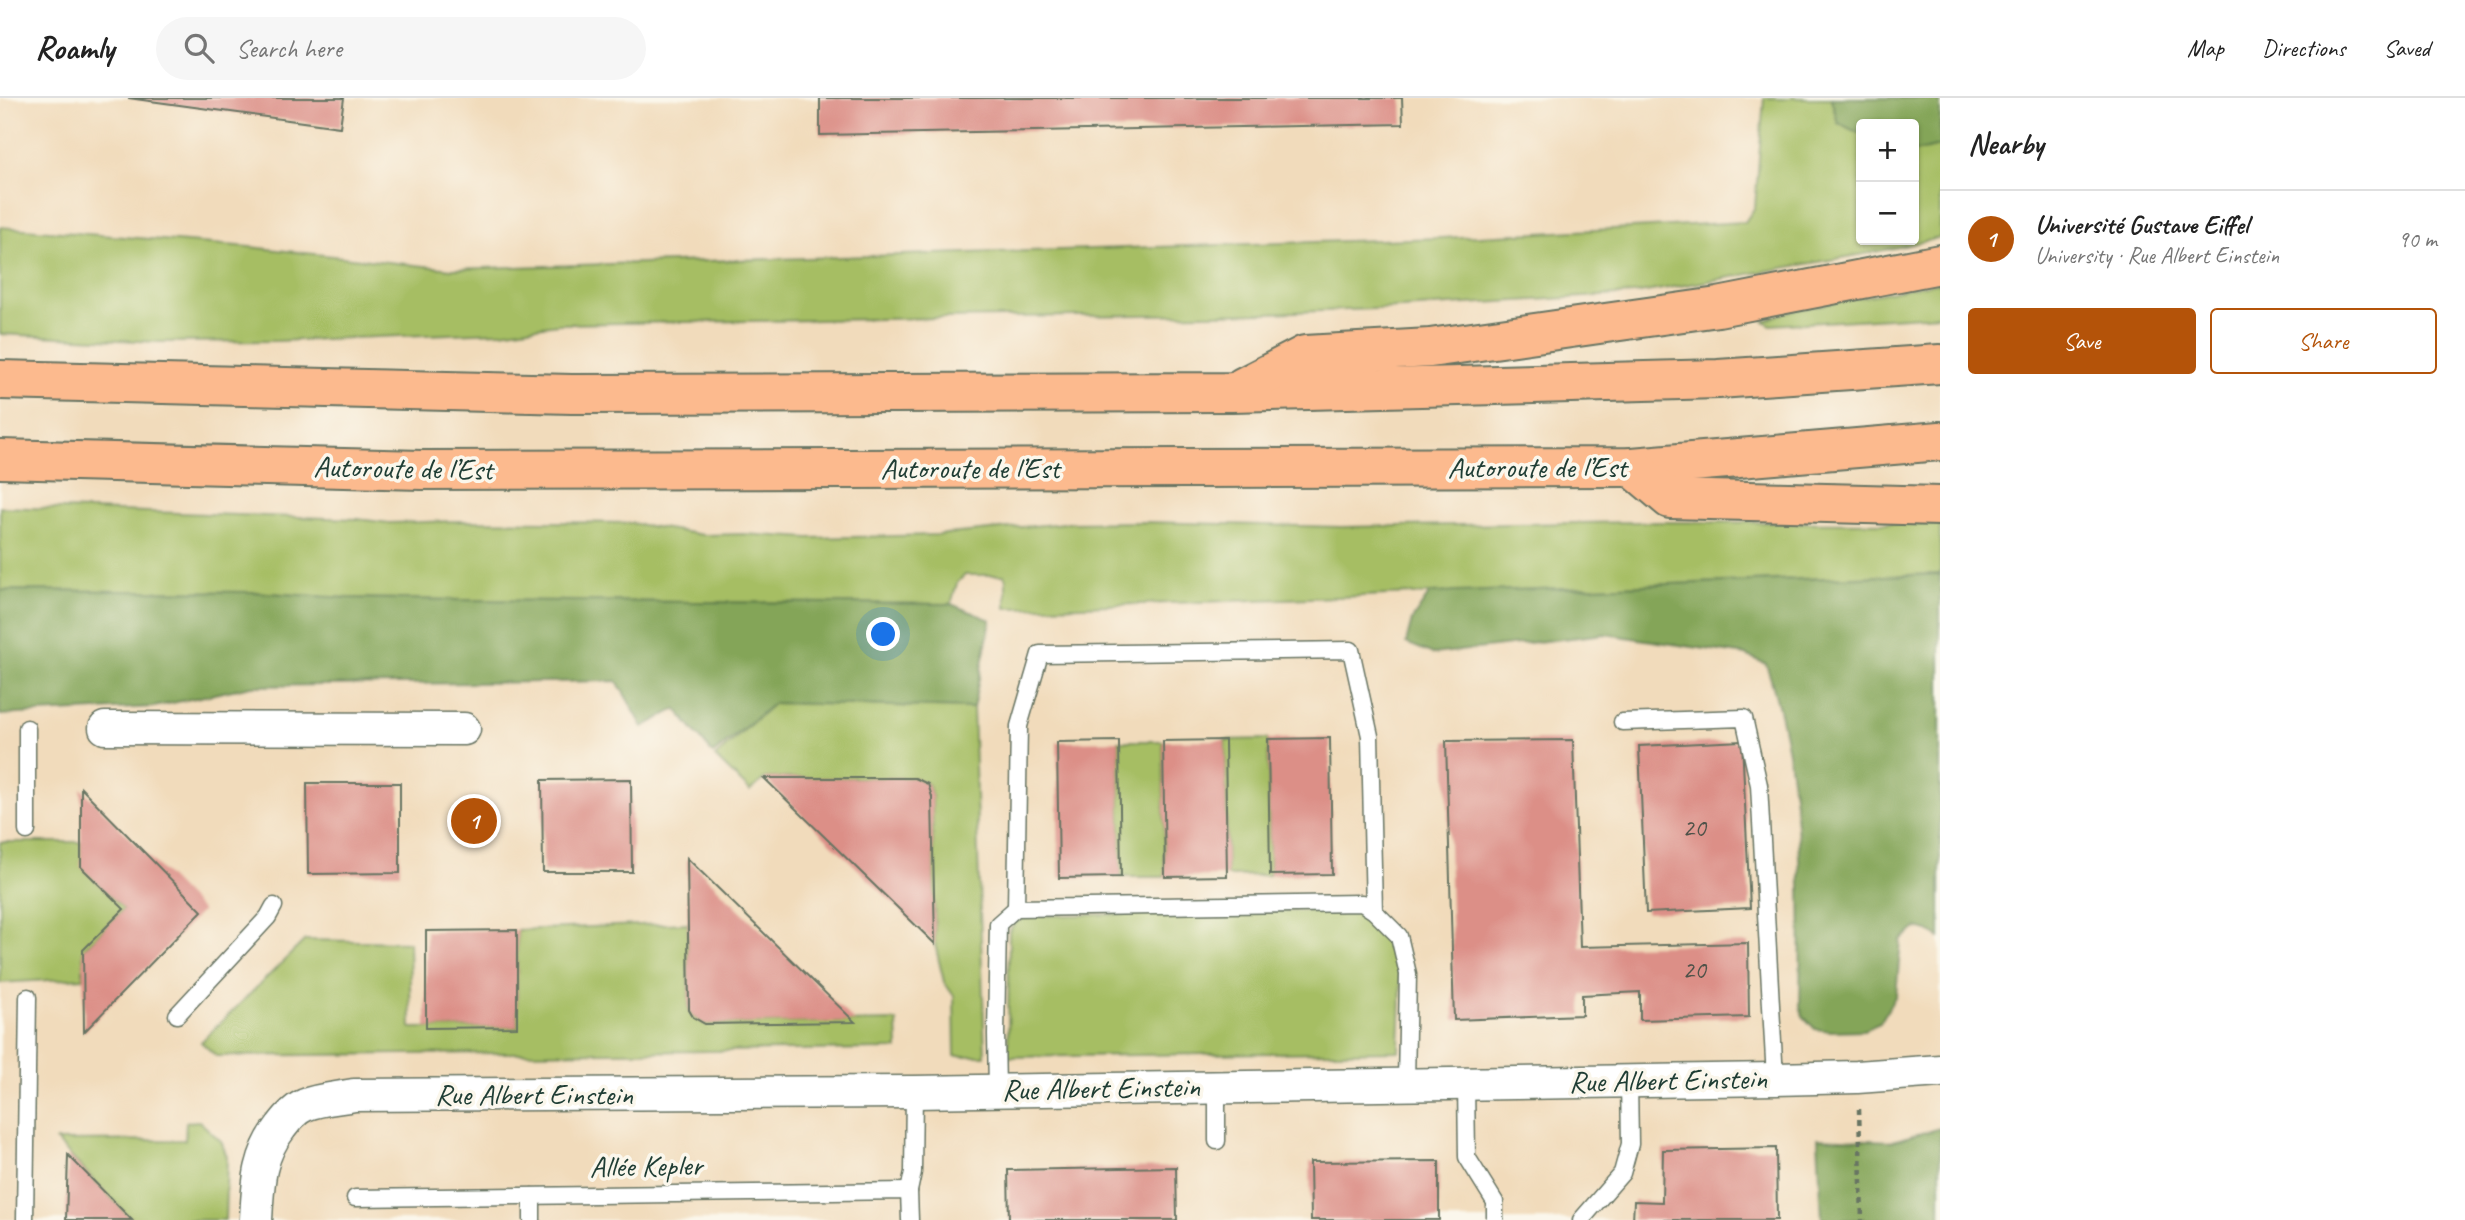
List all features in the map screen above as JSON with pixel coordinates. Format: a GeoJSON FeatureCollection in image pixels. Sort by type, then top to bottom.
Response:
{"type":"FeatureCollection","features":[{"type":"Feature","properties":{"kind":"highway"},"geometry":{"type":"LineString","coordinates":[[1232,392],[1305,355],[1430,348],[1718,307],[1940,264]]}},
{"type":"Feature","properties":{"kind":"highway"},"geometry":{"type":"LineString","coordinates":[[0,380],[572,394],[1232,392],[1718,379],[1940,365]]}},
{"type":"Feature","properties":{"kind":"highway","name":"Autoroute de l’Est"},"geometry":{"type":"LineString","coordinates":[[0,459],[422,470],[1632,467],[1940,441]]}},
{"type":"Feature","properties":{"kind":"highway"},"geometry":{"type":"LineString","coordinates":[[1632,467],[1670,499],[1940,506]]}},
{"type":"Feature","properties":{"kind":"street"},"geometry":{"type":"LineString","coordinates":[[105,728],[464,729]]}},
{"type":"Feature","properties":{"kind":"street","name":"Rue Albert Einstein"},"geometry":{"type":"LineString","coordinates":[[256,1220],[258,1175],[262,1158],[290,1116],[305,1105],[354,1096],[1775,1079],[1940,1071]]}},
{"type":"Feature","properties":{"kind":"lane"},"geometry":{"type":"LineString","coordinates":[[1016,908],[1019,726],[1040,654],[1351,650],[1370,736],[1374,911]]}},
{"type":"Feature","properties":{"kind":"lane"},"geometry":{"type":"LineString","coordinates":[[1622,722],[1744,719],[1759,785],[1775,1079]]}},
{"type":"Feature","properties":{"kind":"lane"},"geometry":{"type":"LineString","coordinates":[[27,728],[27,831]]}},
{"type":"Feature","properties":{"kind":"lane"},"geometry":{"type":"LineString","coordinates":[[997,1090],[998,924],[1016,908],[1362,903],[1399,936],[1408,974],[1406,1084]]}},
{"type":"Feature","properties":{"kind":"lane"},"geometry":{"type":"LineString","coordinates":[[177,1015],[268,917],[274,906]]}},
{"type":"Feature","properties":{"kind":"lane"},"geometry":{"type":"LineString","coordinates":[[26,1220],[28,997]]}},
{"type":"Feature","properties":{"kind":"lane"},"geometry":{"type":"LineString","coordinates":[[1581,1220],[1622,1172],[1630,1144],[1629,1080]]}},
{"type":"Feature","properties":{"kind":"lane"},"geometry":{"type":"LineString","coordinates":[[1466,1083],[1467,1157],[1494,1202],[1495,1220]]}},
{"type":"Feature","properties":{"kind":"lane"},"geometry":{"type":"LineString","coordinates":[[1217,1086],[1217,1141]]}},
{"type":"Feature","properties":{"kind":"lane"},"geometry":{"type":"LineString","coordinates":[[910,1220],[914,1091]]}},
{"type":"Feature","properties":{"kind":"lane","name":"Allée Kepler"},"geometry":{"type":"LineString","coordinates":[[355,1198],[909,1191]]}},
{"type":"Feature","properties":{"kind":"lane"},"geometry":{"type":"LineString","coordinates":[[532,1196],[532,1220]]}},
{"type":"Feature","properties":{"kind":"path"},"geometry":{"type":"LineString","coordinates":[[1857,1077],[1862,1220]]}},
{"type":"Feature","properties":{"kind":"green space"},"geometry":{"type":"Polygon","coordinates":[[[1764,98],[1831,98],[1838,123],[1856,132],[1856,245],[1907,245],[1634,294],[1401,308],[1267,313],[558,324],[500,332],[277,341],[158,342],[0,334],[0,227],[250,247],[452,269],[1441,238],[1745,222],[1755,207],[1764,98]]]}},
{"type":"Feature","properties":{"kind":"green space"},"geometry":{"type":"Polygon","coordinates":[[[1831,98],[1940,98],[1940,146],[1919,151],[1919,119],[1856,119],[1856,132],[1838,123],[1831,98]]]}},
{"type":"Feature","properties":{"kind":"green space"},"geometry":{"type":"Polygon","coordinates":[[[1940,146],[1940,238],[1919,242],[1919,151],[1940,146]]]}},
{"type":"Feature","properties":{"kind":"green space"},"geometry":{"type":"Polygon","coordinates":[[[1940,282],[1940,315],[1771,325],[1764,321],[1786,312],[1940,282]]]}},
{"type":"Feature","properties":{"kind":"green space"},"geometry":{"type":"Polygon","coordinates":[[[0,507],[358,519],[389,523],[631,523],[703,535],[743,534],[809,538],[937,535],[1065,523],[1145,522],[1341,527],[1637,522],[1919,523],[1940,524],[1940,574],[1006,608],[1004,575],[965,575],[957,583],[951,604],[461,600],[348,598],[252,592],[0,590],[0,507]]]}},
{"type":"Feature","properties":{"kind":"green space"},"geometry":{"type":"Polygon","coordinates":[[[1940,574],[1940,938],[1929,931],[1916,928],[1901,940],[1896,995],[1880,1023],[1864,1030],[1815,1029],[1803,1016],[1800,1006],[1800,876],[1794,790],[1778,706],[1766,664],[1746,655],[1605,634],[1433,654],[1406,643],[1412,620],[1430,593],[1940,574]]]}},
{"type":"Feature","properties":{"kind":"green space"},"geometry":{"type":"Polygon","coordinates":[[[0,590],[252,592],[348,598],[461,600],[951,604],[991,620],[973,708],[774,703],[713,754],[676,709],[643,727],[617,681],[251,686],[154,707],[0,715],[0,590]]]}},
{"type":"Feature","properties":{"kind":"green space"},"geometry":{"type":"Polygon","coordinates":[[[774,703],[973,708],[985,1056],[955,1056],[954,996],[944,982],[935,944],[932,797],[928,784],[915,778],[765,778],[750,791],[715,757],[774,703]]]}},
{"type":"Feature","properties":{"kind":"green space"},"geometry":{"type":"Polygon","coordinates":[[[1268,739],[1270,875],[1227,876],[1225,740],[1268,739]]]}},
{"type":"Feature","properties":{"kind":"green space"},"geometry":{"type":"Polygon","coordinates":[[[1119,741],[1163,741],[1165,877],[1121,877],[1119,741]]]}},
{"type":"Feature","properties":{"kind":"green space"},"geometry":{"type":"Polygon","coordinates":[[[0,842],[81,842],[82,867],[124,909],[83,950],[83,978],[0,983],[0,842]]]}},
{"type":"Feature","properties":{"kind":"green space"},"geometry":{"type":"Polygon","coordinates":[[[1344,910],[1366,915],[1381,926],[1391,940],[1400,976],[1399,1051],[1008,1057],[1009,931],[1015,923],[1027,916],[1344,910]]]}},
{"type":"Feature","properties":{"kind":"green space"},"geometry":{"type":"Polygon","coordinates":[[[688,923],[689,1010],[693,1017],[705,1024],[897,1021],[898,1049],[216,1056],[201,1042],[305,940],[409,942],[411,1028],[517,1027],[517,930],[688,923]]]}},
{"type":"Feature","properties":{"kind":"green space"},"geometry":{"type":"Polygon","coordinates":[[[199,1121],[221,1141],[227,1157],[225,1220],[132,1220],[56,1141],[185,1140],[186,1122],[199,1121]]]}},
{"type":"Feature","properties":{"kind":"green space"},"geometry":{"type":"Polygon","coordinates":[[[1940,1128],[1940,1220],[1822,1220],[1818,1138],[1892,1141],[1940,1128]]]}},
{"type":"Feature","properties":{"kind":"building"},"geometry":{"type":"Polygon","coordinates":[[[128,98],[344,98],[340,127],[128,98]]]}},
{"type":"Feature","properties":{"kind":"building"},"geometry":{"type":"Polygon","coordinates":[[[820,98],[1402,98],[1403,124],[820,135],[820,98]]]}},
{"type":"Feature","properties":{"kind":"building"},"geometry":{"type":"Polygon","coordinates":[[[1330,738],[1332,874],[1270,875],[1268,739],[1330,738]]]}},
{"type":"Feature","properties":{"kind":"building"},"geometry":{"type":"Polygon","coordinates":[[[1225,740],[1227,876],[1165,877],[1163,741],[1225,740]]]}},
{"type":"Feature","properties":{"kind":"building"},"geometry":{"type":"Polygon","coordinates":[[[1573,740],[1580,947],[1748,943],[1749,1017],[1640,1020],[1640,992],[1582,995],[1582,1015],[1454,1020],[1446,741],[1573,740]]]}},
{"type":"Feature","properties":{"kind":"building"},"geometry":{"type":"Polygon","coordinates":[[[1119,741],[1121,877],[1059,878],[1057,742],[1119,741]]]}},
{"type":"Feature","properties":{"kind":"building"},"geometry":{"type":"Polygon","coordinates":[[[1742,741],[1750,908],[1646,913],[1639,746],[1742,741]]]}},
{"type":"Feature","properties":{"kind":"building"},"geometry":{"type":"Polygon","coordinates":[[[764,778],[915,778],[928,784],[932,797],[935,944],[764,778]]]}},
{"type":"Feature","properties":{"kind":"building"},"geometry":{"type":"Polygon","coordinates":[[[631,779],[632,872],[543,872],[542,780],[631,779]]]}},
{"type":"Feature","properties":{"kind":"building"},"geometry":{"type":"Polygon","coordinates":[[[307,783],[400,783],[400,873],[308,874],[307,783]]]}},
{"type":"Feature","properties":{"kind":"building"},"geometry":{"type":"Polygon","coordinates":[[[81,788],[202,911],[84,1032],[83,950],[124,909],[81,867],[81,788]]]}},
{"type":"Feature","properties":{"kind":"building"},"geometry":{"type":"Polygon","coordinates":[[[687,858],[855,1022],[705,1024],[693,1017],[689,1010],[687,858]]]}},
{"type":"Feature","properties":{"kind":"building"},"geometry":{"type":"Polygon","coordinates":[[[517,930],[517,1027],[426,1028],[426,931],[517,930]]]}},
{"type":"Feature","properties":{"kind":"building"},"geometry":{"type":"Polygon","coordinates":[[[1776,1148],[1777,1220],[1633,1220],[1634,1201],[1662,1202],[1663,1150],[1776,1148]]]}},
{"type":"Feature","properties":{"kind":"building"},"geometry":{"type":"Polygon","coordinates":[[[68,1155],[132,1220],[66,1220],[68,1155]]]}},
{"type":"Feature","properties":{"kind":"building"},"geometry":{"type":"Polygon","coordinates":[[[1439,1161],[1439,1220],[1311,1220],[1310,1162],[1439,1161]]]}},
{"type":"Feature","properties":{"kind":"building"},"geometry":{"type":"Polygon","coordinates":[[[1176,1167],[1177,1220],[1009,1220],[1008,1170],[1176,1167]]]}},
{"type":"Feature","properties":{"kind":"place","name":"Université Gustave Eiffel"},"geometry":{"type":"Point","coordinates":[474,821]}}]}
